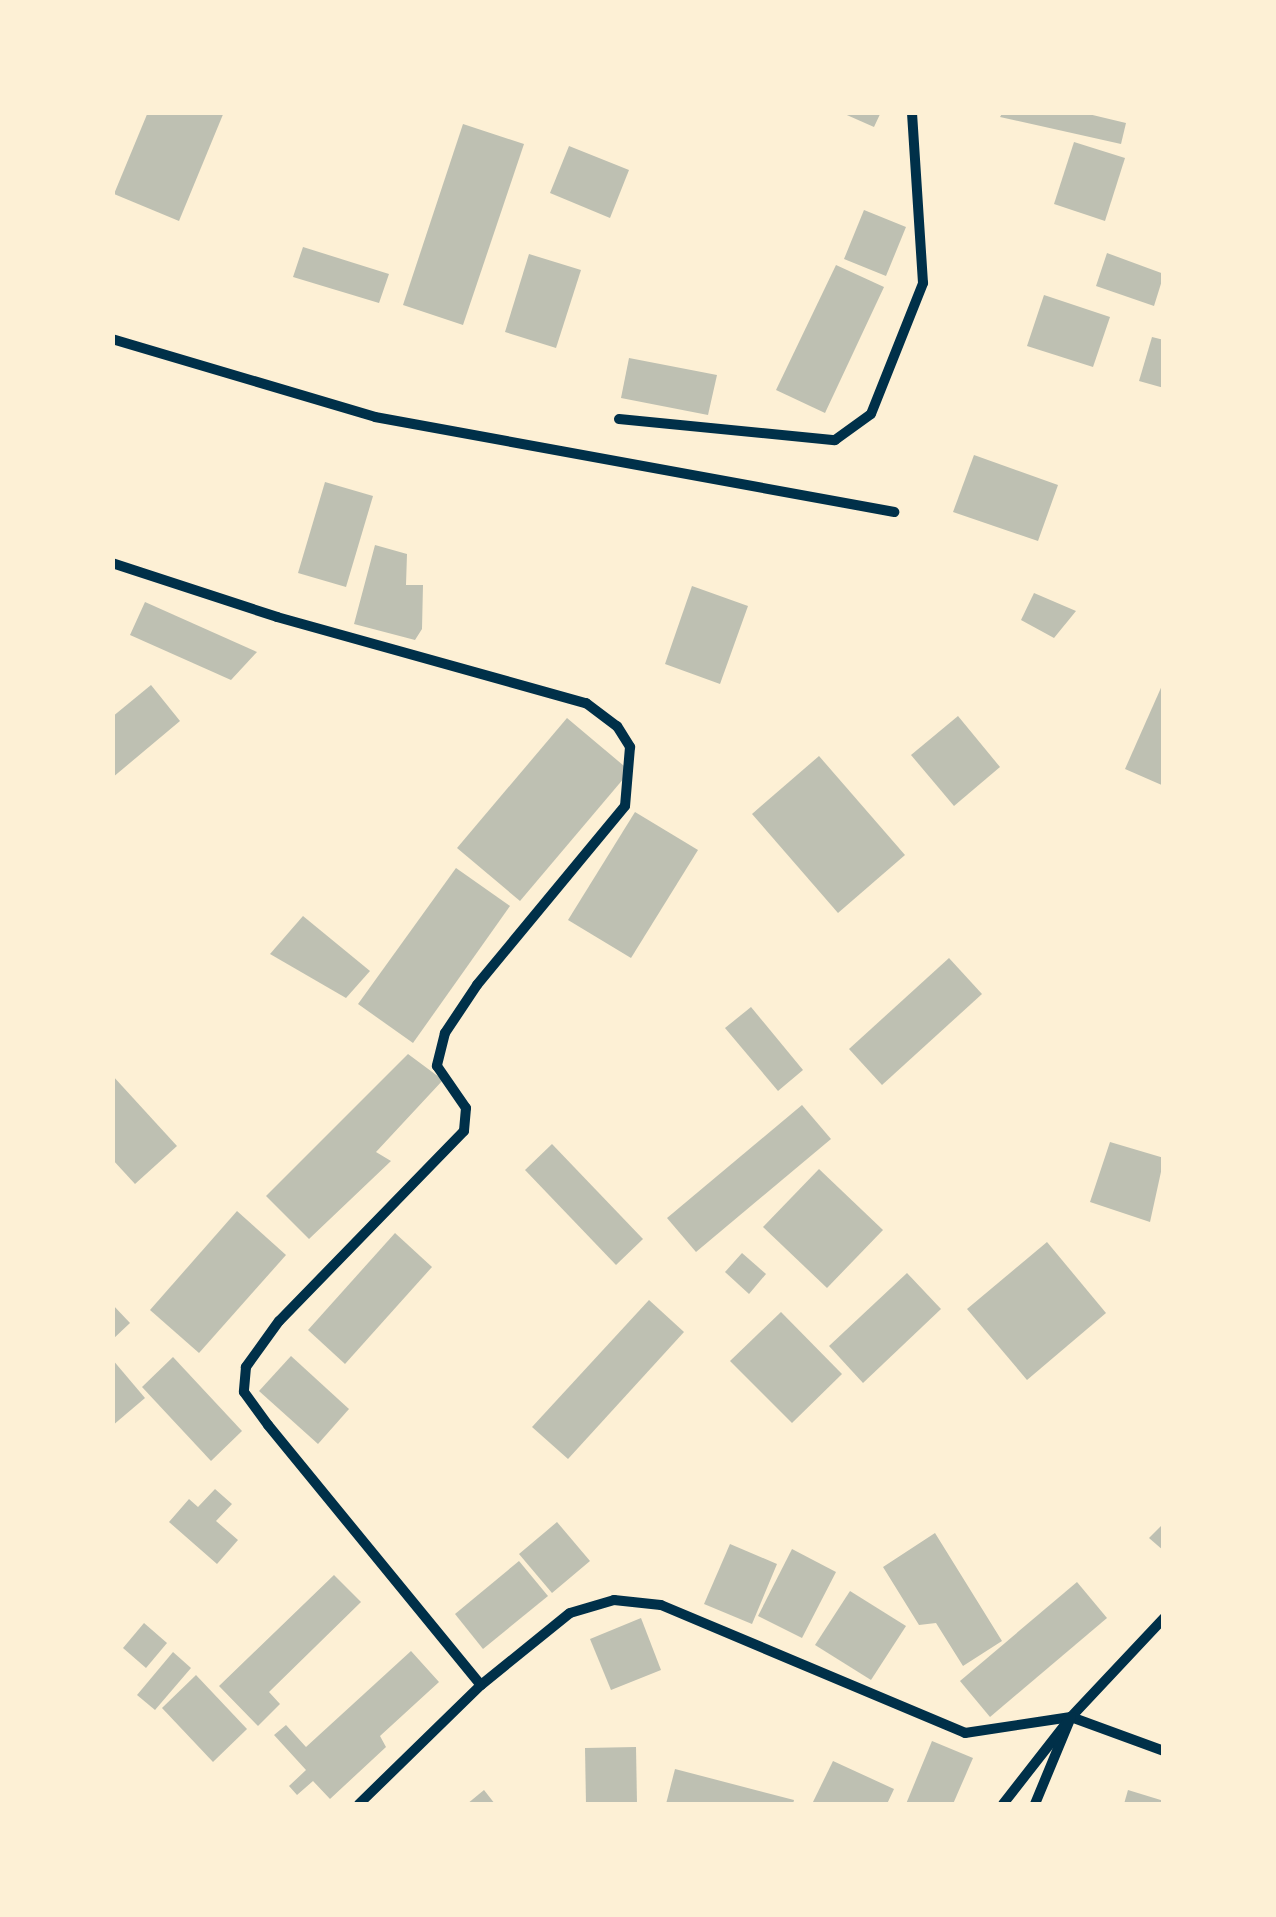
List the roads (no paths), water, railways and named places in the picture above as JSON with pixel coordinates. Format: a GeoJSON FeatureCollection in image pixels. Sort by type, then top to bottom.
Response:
{"type":"FeatureCollection","features":[{"type":"Feature","properties":{"kind":"street"},"geometry":{"type":"LineString","coordinates":[[619,420],[835,440],[871,414],[923,283],[912,112]]}},
{"type":"Feature","properties":{"kind":"street"},"geometry":{"type":"LineString","coordinates":[[112,339],[375,417],[894,512]]}},
{"type":"Feature","properties":{"kind":"street"},"geometry":{"type":"LineString","coordinates":[[112,563],[586,703],[616,726],[630,747],[625,806],[476,985],[444,1034],[436,1066],[466,1108],[464,1131],[279,1321],[246,1366],[244,1392],[268,1425],[481,1685]]}},
{"type":"Feature","properties":{"kind":"street"},"geometry":{"type":"LineString","coordinates":[[359,1804],[481,1685],[570,1613],[614,1600],[662,1606],[965,1733],[1071,1717],[1164,1752]]}},
{"type":"Feature","properties":{"kind":"street"},"geometry":{"type":"LineString","coordinates":[[1003,1804],[1071,1717],[1164,1618]]}},
{"type":"Feature","properties":{"kind":"street"},"geometry":{"type":"LineString","coordinates":[[1035,1804],[1071,1717]]}}]}
